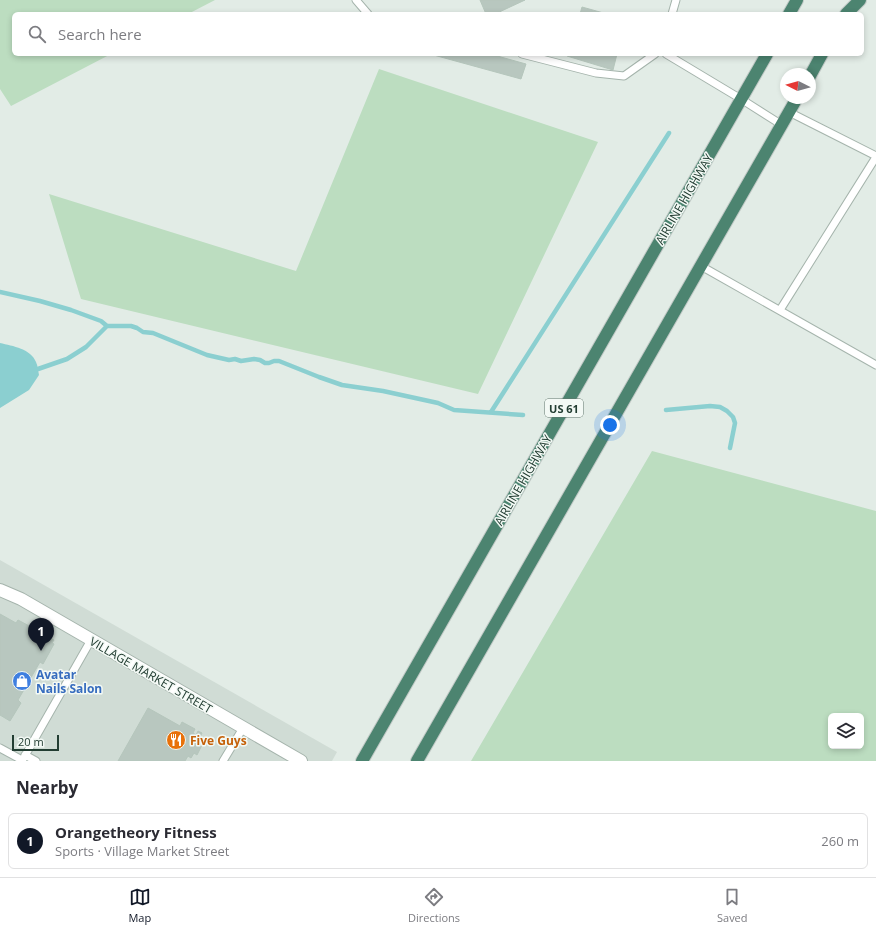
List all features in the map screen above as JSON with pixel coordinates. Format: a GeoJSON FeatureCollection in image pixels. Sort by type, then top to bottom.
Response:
{"type":"FeatureCollection","features":[{"type":"Feature","properties":{"kind":"highway"},"geometry":{"type":"LineString","coordinates":[[790,12],[797,0]]}},
{"type":"Feature","properties":{"kind":"highway"},"geometry":{"type":"LineString","coordinates":[[847,12],[853,0]]}},
{"type":"Feature","properties":{"kind":"highway"},"geometry":{"type":"LineString","coordinates":[[848,12],[860,0]]}},
{"type":"Feature","properties":{"kind":"highway","name":"AIRLINE HIGHWAY"},"geometry":{"type":"LineString","coordinates":[[362,761],[766,56]]}},
{"type":"Feature","properties":{"kind":"highway"},"geometry":{"type":"LineString","coordinates":[[814,68],[821,56]]}},
{"type":"Feature","properties":{"kind":"highway"},"geometry":{"type":"LineString","coordinates":[[417,761],[794,104]]}},
{"type":"Feature","properties":{"kind":"street","name":"VILLAGE MARKET STREET"},"geometry":{"type":"LineString","coordinates":[[0,590],[21,599],[301,761]]}},
{"type":"Feature","properties":{"kind":"lane"},"geometry":{"type":"LineString","coordinates":[[356,0],[366,12]]}},
{"type":"Feature","properties":{"kind":"lane"},"geometry":{"type":"LineString","coordinates":[[673,12],[676,0]]}},
{"type":"Feature","properties":{"kind":"lane"},"geometry":{"type":"LineString","coordinates":[[530,56],[596,73],[624,76],[652,56]]}},
{"type":"Feature","properties":{"kind":"lane"},"geometry":{"type":"LineString","coordinates":[[669,56],[782,125]]}},
{"type":"Feature","properties":{"kind":"lane"},"geometry":{"type":"LineString","coordinates":[[780,310],[876,156],[789,112]]}},
{"type":"Feature","properties":{"kind":"lane"},"geometry":{"type":"LineString","coordinates":[[701,266],[876,365]]}},
{"type":"Feature","properties":{"kind":"lane"},"geometry":{"type":"LineString","coordinates":[[23,759],[91,640]]}},
{"type":"Feature","properties":{"kind":"lane"},"geometry":{"type":"LineString","coordinates":[[223,761],[243,728]]}},
{"type":"Feature","properties":{"kind":"lane"},"geometry":{"type":"LineString","coordinates":[[0,748],[23,759],[36,761]]}},
{"type":"Feature","properties":{"kind":"shaded area"},"geometry":{"type":"Polygon","coordinates":[[[0,560],[337,752],[332,761],[0,761],[0,560]]]}},
{"type":"Feature","properties":{"kind":"green space"},"geometry":{"type":"Polygon","coordinates":[[[0,0],[215,0],[192,12],[12,12],[12,56],[107,56],[11,106],[0,89],[0,0]]]}},
{"type":"Feature","properties":{"kind":"green space"},"geometry":{"type":"Polygon","coordinates":[[[379,69],[598,142],[478,394],[81,299],[49,194],[296,271],[379,69]]]}},
{"type":"Feature","properties":{"kind":"green space"},"geometry":{"type":"Polygon","coordinates":[[[652,451],[876,511],[876,761],[471,761],[652,451]]]}},
{"type":"Feature","properties":{"kind":"water"},"geometry":{"type":"Polygon","coordinates":[[[0,343],[21,349],[30,354],[37,364],[39,375],[29,390],[0,408],[0,343]]]}},
{"type":"Feature","properties":{"kind":"building"},"geometry":{"type":"Polygon","coordinates":[[[480,0],[525,0],[499,12],[485,12],[480,0]]]}},
{"type":"Feature","properties":{"kind":"building"},"geometry":{"type":"Polygon","coordinates":[[[582,7],[600,12],[581,12],[582,7]]]}},
{"type":"Feature","properties":{"kind":"building"},"geometry":{"type":"Polygon","coordinates":[[[437,56],[497,56],[526,64],[521,79],[437,56]]]}},
{"type":"Feature","properties":{"kind":"building"},"geometry":{"type":"Polygon","coordinates":[[[567,56],[616,56],[613,70],[567,56]]]}},
{"type":"Feature","properties":{"kind":"building"},"geometry":{"type":"Polygon","coordinates":[[[0,614],[16,623],[18,620],[33,628],[31,632],[37,635],[39,632],[46,636],[45,639],[48,641],[50,638],[54,640],[52,643],[54,644],[43,664],[40,662],[18,700],[21,703],[10,721],[0,715],[0,614]]]}},
{"type":"Feature","properties":{"kind":"building"},"geometry":{"type":"Polygon","coordinates":[[[148,708],[180,726],[182,722],[195,729],[193,733],[196,735],[198,731],[202,733],[200,737],[202,739],[200,744],[202,745],[197,755],[194,753],[191,758],[188,756],[185,761],[118,761],[148,708]]]}},
{"type":"Feature","properties":{"kind":"waterway"},"geometry":{"type":"LineString","coordinates":[[491,412],[669,133]]}},
{"type":"Feature","properties":{"kind":"waterway"},"geometry":{"type":"LineString","coordinates":[[0,292],[71,310],[101,321],[107,326],[131,326],[143,332],[153,333],[207,355],[229,360],[235,359],[241,361],[254,359],[265,363],[279,361],[342,385],[383,391],[438,403],[454,410],[523,415]]}},
{"type":"Feature","properties":{"kind":"waterway"},"geometry":{"type":"LineString","coordinates":[[38,369],[67,359],[86,347],[107,326]]}},
{"type":"Feature","properties":{"kind":"waterway"},"geometry":{"type":"LineString","coordinates":[[666,410],[710,406],[720,407],[727,411],[733,417],[735,423],[730,448]]}},
{"type":"Feature","properties":{"kind":"place","name":"Orangetheory Fitness"},"geometry":{"type":"Point","coordinates":[41,651]}},
{"type":"Feature","properties":{"kind":"place","name":"Avatar Nails Salon"},"geometry":{"type":"Point","coordinates":[22,681]}},
{"type":"Feature","properties":{"kind":"place","name":"Five Guys"},"geometry":{"type":"Point","coordinates":[176,740]}}]}
